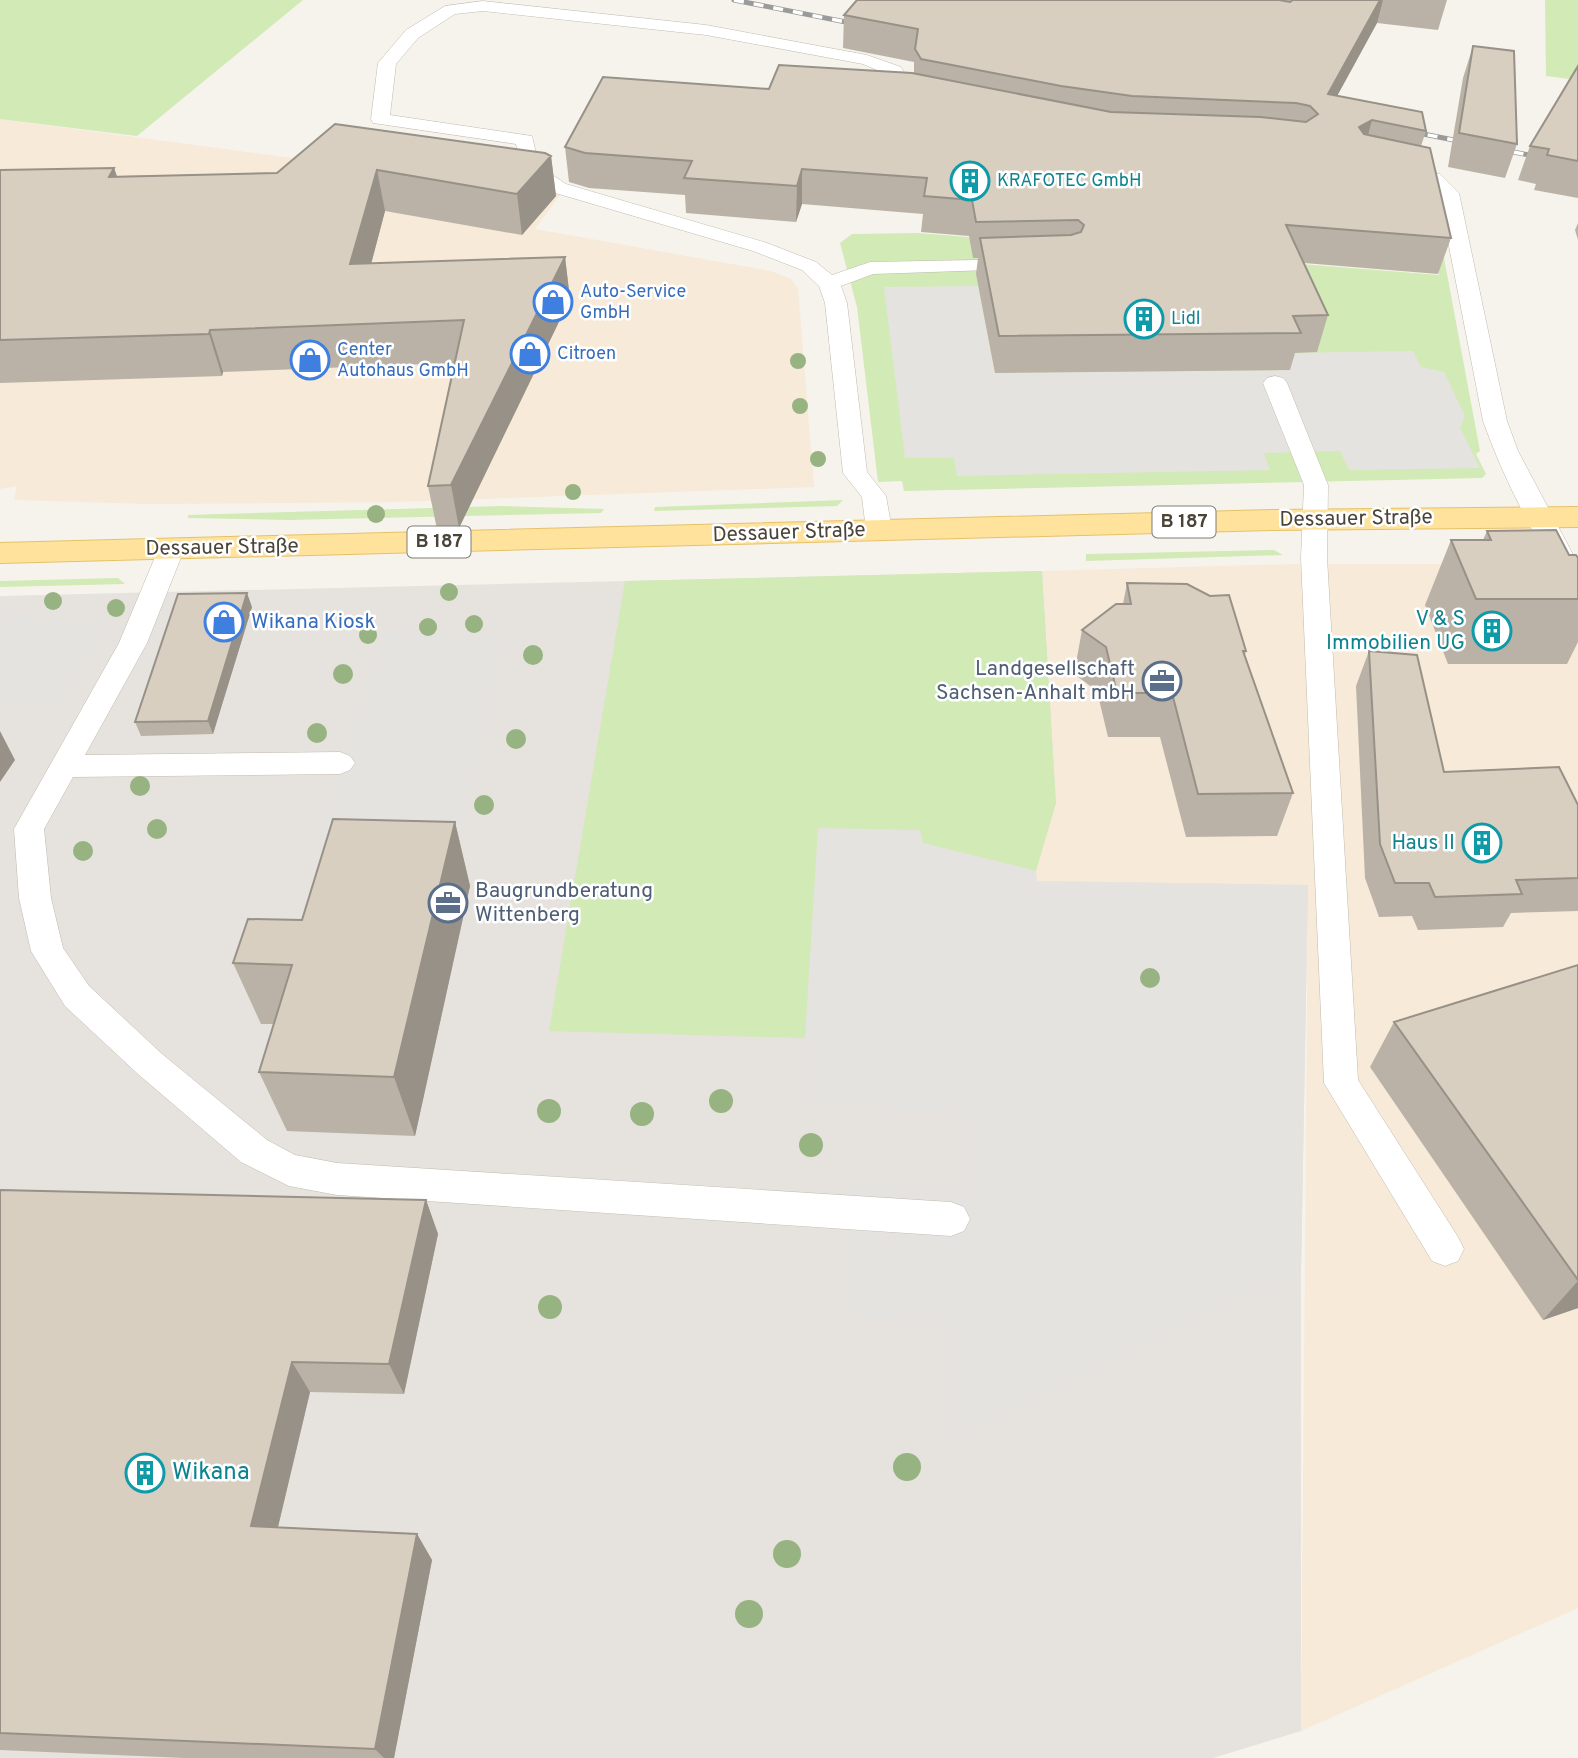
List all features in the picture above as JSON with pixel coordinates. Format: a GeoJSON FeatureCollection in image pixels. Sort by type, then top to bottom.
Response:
{"type":"FeatureCollection","features":[{"type":"Feature","properties":{"kind":"main road","name":"Dessauer Straße"},"geometry":{"type":"LineString","coordinates":[[0,553],[1317,519],[1578,517]]}},
{"type":"Feature","properties":{"kind":"lane"},"geometry":{"type":"LineString","coordinates":[[879,530],[874,496],[855,472],[836,303],[829,283],[809,266],[761,247],[559,188],[530,169],[525,140],[380,119],[383,79],[387,63],[412,34],[451,10],[483,6],[706,30],[867,60],[895,71],[909,99],[936,103]]}},
{"type":"Feature","properties":{"kind":"lane"},"geometry":{"type":"LineString","coordinates":[[1374,165],[1433,178],[1448,193],[1495,421],[1506,451],[1567,571],[1578,584]]}},
{"type":"Feature","properties":{"kind":"lane"},"geometry":{"type":"LineString","coordinates":[[829,283],[870,268],[1039,263]]}},
{"type":"Feature","properties":{"kind":"lane"},"geometry":{"type":"LineString","coordinates":[[1275,383],[1316,485],[1314,558],[1342,1083],[1445,1249]]}},
{"type":"Feature","properties":{"kind":"lane"},"geometry":{"type":"LineString","coordinates":[[171,550],[133,643],[29,829],[35,898],[47,951],[77,996],[150,1064],[254,1150],[289,1170],[337,1179],[951,1219]]}},
{"type":"Feature","properties":{"kind":"lane"},"geometry":{"type":"LineString","coordinates":[[64,766],[340,763]]}},
{"type":"Feature","properties":{"kind":"shaded area"},"geometry":{"type":"Polygon","coordinates":[[[0,119],[561,194],[535,229],[771,271],[791,279],[798,288],[814,487],[398,502],[150,504],[14,500],[17,486],[0,489],[0,119]]]}},
{"type":"Feature","properties":{"kind":"shaded area"},"geometry":{"type":"Polygon","coordinates":[[[978,286],[995,373],[1290,370],[1283,353],[1413,351],[1421,367],[1444,372],[1465,416],[1460,428],[1480,468],[1349,470],[1340,451],[1264,453],[1270,470],[957,476],[954,458],[905,458],[884,287],[978,286]]]}},
{"type":"Feature","properties":{"kind":"shaded area"},"geometry":{"type":"Polygon","coordinates":[[[1294,564],[1578,564],[1578,1608],[1301,1731],[1308,886],[1036,881],[1036,871],[1056,803],[1042,571],[1294,564]]]}},
{"type":"Feature","properties":{"kind":"shaded area"},"geometry":{"type":"Polygon","coordinates":[[[1042,571],[1056,803],[1036,871],[1036,881],[1308,885],[1301,1272],[1301,1731],[1213,1758],[0,1758],[0,596],[1042,571]]]}},
{"type":"Feature","properties":{"kind":"shaded area"},"geometry":{"type":"Polygon","coordinates":[[[0,613],[109,626],[55,708],[0,701],[0,613]]]}},
{"type":"Feature","properties":{"kind":"shaded area"},"geometry":{"type":"Polygon","coordinates":[[[382,632],[508,635],[455,858],[312,853],[382,632]]]}},
{"type":"Feature","properties":{"kind":"shaded area"},"geometry":{"type":"Polygon","coordinates":[[[818,828],[920,830],[923,843],[1036,871],[1037,881],[1308,885],[1301,1272],[949,1441],[948,1324],[844,1317],[846,1183],[967,1189],[962,1114],[801,1106],[818,828]]]}},
{"type":"Feature","properties":{"kind":"green space"},"geometry":{"type":"Polygon","coordinates":[[[0,0],[303,0],[137,136],[0,119],[0,0]]]}},
{"type":"Feature","properties":{"kind":"green space"},"geometry":{"type":"Polygon","coordinates":[[[1545,0],[1578,0],[1578,80],[1546,76],[1545,0]]]}},
{"type":"Feature","properties":{"kind":"green space"},"geometry":{"type":"Polygon","coordinates":[[[918,233],[1439,275],[1436,257],[1444,258],[1480,451],[1476,454],[1486,474],[1482,478],[904,491],[902,481],[878,482],[857,307],[840,243],[852,234],[918,233]]]}},
{"type":"Feature","properties":{"kind":"green space"},"geometry":{"type":"Polygon","coordinates":[[[843,500],[837,506],[654,511],[655,507],[843,500]]]}},
{"type":"Feature","properties":{"kind":"green space"},"geometry":{"type":"Polygon","coordinates":[[[501,506],[604,509],[601,513],[288,520],[188,518],[188,515],[501,506]]]}},
{"type":"Feature","properties":{"kind":"green space"},"geometry":{"type":"Polygon","coordinates":[[[1274,550],[1283,555],[1086,561],[1086,554],[1274,550]]]}},
{"type":"Feature","properties":{"kind":"green space"},"geometry":{"type":"Polygon","coordinates":[[[1042,571],[1056,803],[1036,871],[922,843],[819,828],[805,1038],[549,1031],[625,581],[1042,571]]]}},
{"type":"Feature","properties":{"kind":"green space"},"geometry":{"type":"Polygon","coordinates":[[[118,578],[125,584],[0,587],[0,581],[118,578]]]}},
{"type":"Feature","properties":{"kind":"building"},"geometry":{"type":"Polygon","coordinates":[[[857,0],[1380,0],[1328,94],[1422,112],[1426,131],[1372,120],[1359,127],[1364,134],[1430,148],[1451,238],[1286,225],[1328,315],[1293,316],[1301,333],[999,336],[980,238],[1071,235],[1081,232],[1084,225],[1078,220],[976,222],[972,200],[924,196],[927,178],[802,169],[797,186],[684,178],[692,161],[585,153],[565,147],[603,77],[769,89],[779,65],[912,73],[1111,112],[1260,117],[1306,122],[1318,114],[1310,106],[1296,103],[1132,96],[1061,86],[921,59],[915,49],[918,29],[844,15],[857,0]]]}},
{"type":"Feature","properties":{"kind":"building"},"geometry":{"type":"Polygon","coordinates":[[[1473,46],[1514,51],[1517,144],[1459,133],[1473,46]]]}},
{"type":"Feature","properties":{"kind":"building"},"geometry":{"type":"Polygon","coordinates":[[[1578,66],[1578,161],[1547,155],[1549,149],[1530,146],[1578,66]]]}},
{"type":"Feature","properties":{"kind":"building"},"geometry":{"type":"Polygon","coordinates":[[[335,124],[551,156],[517,194],[377,170],[350,264],[565,257],[451,485],[428,486],[464,320],[210,330],[209,334],[0,340],[0,170],[114,168],[109,177],[277,173],[335,124]]]}},
{"type":"Feature","properties":{"kind":"building"},"geometry":{"type":"Polygon","coordinates":[[[1556,530],[1569,555],[1576,555],[1578,558],[1578,599],[1476,599],[1451,540],[1491,540],[1487,531],[1556,530]]]}},
{"type":"Feature","properties":{"kind":"building"},"geometry":{"type":"Polygon","coordinates":[[[1127,583],[1187,584],[1210,596],[1229,595],[1246,651],[1243,651],[1293,793],[1198,794],[1172,693],[1117,693],[1106,647],[1082,630],[1116,604],[1131,604],[1127,583]]]}},
{"type":"Feature","properties":{"kind":"building"},"geometry":{"type":"Polygon","coordinates":[[[247,593],[208,721],[135,722],[178,594],[247,593]]]}},
{"type":"Feature","properties":{"kind":"building"},"geometry":{"type":"Polygon","coordinates":[[[1369,651],[1417,655],[1444,772],[1559,767],[1578,805],[1578,878],[1516,880],[1522,894],[1435,897],[1429,883],[1395,883],[1380,844],[1369,651]]]}},
{"type":"Feature","properties":{"kind":"building"},"geometry":{"type":"Polygon","coordinates":[[[333,819],[455,822],[394,1077],[259,1072],[292,965],[233,963],[248,919],[302,920],[333,819]]]}},
{"type":"Feature","properties":{"kind":"building"},"geometry":{"type":"Polygon","coordinates":[[[1578,965],[1578,1280],[1394,1022],[1578,965]]]}},
{"type":"Feature","properties":{"kind":"building","name":"Wikana"},"geometry":{"type":"Polygon","coordinates":[[[0,1190],[426,1200],[389,1364],[292,1362],[251,1526],[417,1534],[375,1749],[0,1733],[0,1190]]]}},
{"type":"Feature","properties":{"kind":"railway"},"geometry":{"type":"LineString","coordinates":[[734,0],[861,25]]}},
{"type":"Feature","properties":{"kind":"railway"},"geometry":{"type":"LineString","coordinates":[[1408,131],[1469,143]]}},
{"type":"Feature","properties":{"kind":"railway"},"geometry":{"type":"LineString","coordinates":[[1494,148],[1578,165]]}},
{"type":"Feature","properties":{"kind":"place","name":"KRAFOTEC GmbH"},"geometry":{"type":"Point","coordinates":[970,181]}},
{"type":"Feature","properties":{"kind":"place","name":"Auto-Service GmbH"},"geometry":{"type":"Point","coordinates":[553,302]}},
{"type":"Feature","properties":{"kind":"place","name":"Lidl"},"geometry":{"type":"Point","coordinates":[1144,319]}},
{"type":"Feature","properties":{"kind":"place","name":"Citroen"},"geometry":{"type":"Point","coordinates":[530,354]}},
{"type":"Feature","properties":{"kind":"place","name":"Center Autohaus GmbH"},"geometry":{"type":"Point","coordinates":[310,360]}},
{"type":"Feature","properties":{"kind":"place","name":"Wikana Kiosk"},"geometry":{"type":"Point","coordinates":[224,622]}},
{"type":"Feature","properties":{"kind":"place","name":"V & S Immobilien UG"},"geometry":{"type":"Point","coordinates":[1492,631]}},
{"type":"Feature","properties":{"kind":"place","name":"Landgesellschaft Sachsen-Anhalt mbH"},"geometry":{"type":"Point","coordinates":[1162,681]}},
{"type":"Feature","properties":{"kind":"place","name":"Haus II"},"geometry":{"type":"Point","coordinates":[1482,843]}},
{"type":"Feature","properties":{"kind":"place","name":"Baugrundberatung Wittenberg"},"geometry":{"type":"Point","coordinates":[448,903]}},
{"type":"Feature","properties":{"kind":"place","name":"Wikana"},"geometry":{"type":"Point","coordinates":[145,1473]}}]}
